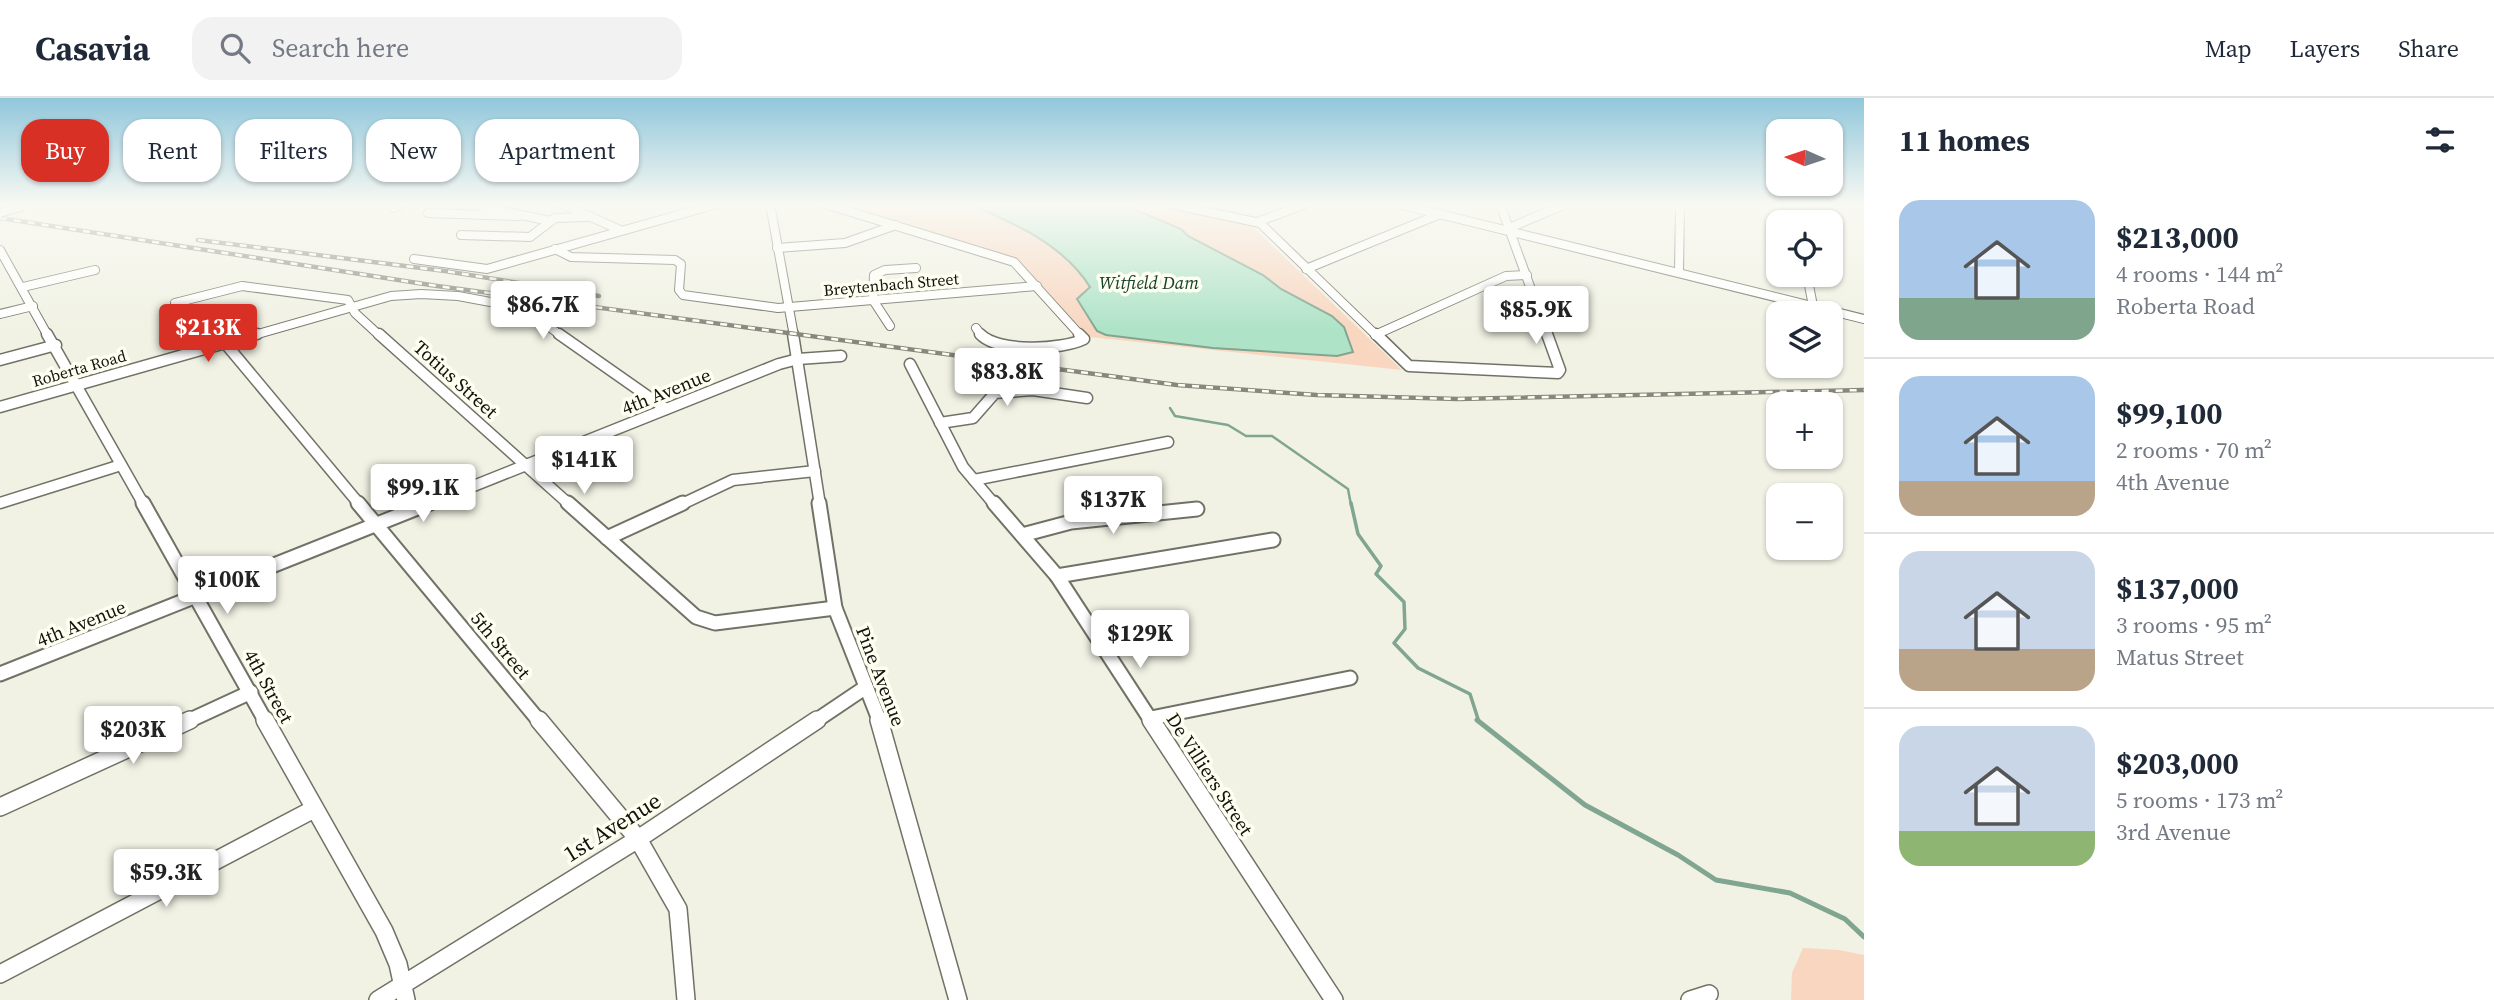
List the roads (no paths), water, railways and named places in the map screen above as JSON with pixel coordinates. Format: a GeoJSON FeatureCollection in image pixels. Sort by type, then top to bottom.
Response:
{"type":"FeatureCollection","features":[{"type":"Feature","properties":{"kind":"street"},"geometry":{"type":"LineString","coordinates":[[414,259],[479,270],[565,246]]}},
{"type":"Feature","properties":{"kind":"street"},"geometry":{"type":"LineString","coordinates":[[777,248],[803,246]]}},
{"type":"Feature","properties":{"kind":"street"},"geometry":{"type":"LineString","coordinates":[[964,246],[1012,261],[1084,339],[1076,344],[1040,346],[988,340],[976,328]]}},
{"type":"Feature","properties":{"kind":"street"},"geometry":{"type":"LineString","coordinates":[[1282,246],[1401,361],[1426,369],[1558,373],[1560,370],[1516,246]]}},
{"type":"Feature","properties":{"kind":"street"},"geometry":{"type":"LineString","coordinates":[[1306,269],[1362,246]]}},
{"type":"Feature","properties":{"kind":"street"},"geometry":{"type":"LineString","coordinates":[[1577,246],[1793,301]]}},
{"type":"Feature","properties":{"kind":"street"},"geometry":{"type":"LineString","coordinates":[[1679,246],[1679,272]]}},
{"type":"Feature","properties":{"kind":"street","name":"Pine Avenue"},"geometry":{"type":"LineString","coordinates":[[777,248],[790,308],[835,608],[879,719],[958,1000]]}},
{"type":"Feature","properties":{"kind":"street","name":"Breytenbach Street"},"geometry":{"type":"LineString","coordinates":[[555,249],[571,257],[675,260],[681,264],[679,290],[683,295],[753,307],[790,308],[1037,286]]}},
{"type":"Feature","properties":{"kind":"street","name":"4th Street"},"geometry":{"type":"LineString","coordinates":[[0,250],[394,948],[404,992]]}},
{"type":"Feature","properties":{"kind":"street"},"geometry":{"type":"LineString","coordinates":[[890,326],[873,300],[873,279],[877,272],[916,268]]}},
{"type":"Feature","properties":{"kind":"street"},"geometry":{"type":"LineString","coordinates":[[23,287],[95,270]]}},
{"type":"Feature","properties":{"kind":"street"},"geometry":{"type":"LineString","coordinates":[[1375,335],[1506,276],[1527,275]]}},
{"type":"Feature","properties":{"kind":"street","name":"Totius Street"},"geometry":{"type":"LineString","coordinates":[[175,303],[224,289],[251,286],[348,300],[352,307],[524,466],[704,621],[729,622],[835,608]]}},
{"type":"Feature","properties":{"kind":"street","name":"Roberta Road"},"geometry":{"type":"LineString","coordinates":[[0,407],[410,292],[509,305],[525,310],[666,410]]}},
{"type":"Feature","properties":{"kind":"street"},"geometry":{"type":"LineString","coordinates":[[0,314],[33,306]]}},
{"type":"Feature","properties":{"kind":"street"},"geometry":{"type":"LineString","coordinates":[[1843,314],[1864,319]]}},
{"type":"Feature","properties":{"kind":"street","name":"5th Street"},"geometry":{"type":"LineString","coordinates":[[225,343],[638,839],[678,909],[686,1000]]}},
{"type":"Feature","properties":{"kind":"street"},"geometry":{"type":"LineString","coordinates":[[0,360],[56,345]]}},
{"type":"Feature","properties":{"kind":"street","name":"4th Avenue"},"geometry":{"type":"LineString","coordinates":[[0,674],[798,359],[841,356]]}},
{"type":"Feature","properties":{"kind":"street","name":"De Villiers Street"},"geometry":{"type":"LineString","coordinates":[[910,364],[956,455],[974,480],[1057,576],[1334,1000]]}},
{"type":"Feature","properties":{"kind":"street"},"geometry":{"type":"LineString","coordinates":[[940,423],[973,418],[995,393],[1033,390],[1087,398]]}},
{"type":"Feature","properties":{"kind":"street"},"geometry":{"type":"LineString","coordinates":[[974,480],[1168,442]]}},
{"type":"Feature","properties":{"kind":"street"},"geometry":{"type":"LineString","coordinates":[[0,503],[121,465]]}},
{"type":"Feature","properties":{"kind":"street"},"geometry":{"type":"LineString","coordinates":[[607,538],[733,480],[815,471]]}},
{"type":"Feature","properties":{"kind":"street"},"geometry":{"type":"LineString","coordinates":[[1022,535],[1071,522],[1133,518],[1197,509]]}},
{"type":"Feature","properties":{"kind":"street"},"geometry":{"type":"LineString","coordinates":[[1057,576],[1273,540]]}},
{"type":"Feature","properties":{"kind":"street"},"geometry":{"type":"LineString","coordinates":[[1151,718],[1350,678]]}},
{"type":"Feature","properties":{"kind":"street","name":"1st Avenue"},"geometry":{"type":"LineString","coordinates":[[378,1000],[404,992],[866,687]]}},
{"type":"Feature","properties":{"kind":"street"},"geometry":{"type":"LineString","coordinates":[[0,807],[251,692]]}},
{"type":"Feature","properties":{"kind":"street"},"geometry":{"type":"LineString","coordinates":[[0,974],[314,809]]}},
{"type":"Feature","properties":{"kind":"street"},"geometry":{"type":"LineString","coordinates":[[1690,1000],[1709,994]]}},
{"type":"Feature","properties":{"kind":"water","name":"Witfield Dam"},"geometry":{"type":"Polygon","coordinates":[[[1207,246],[1332,316],[1344,327],[1353,352],[1337,356],[1213,348],[1106,335],[1097,331],[1077,299],[1090,287],[1079,272],[1052,247],[1207,246]]]}},
{"type":"Feature","properties":{"kind":"waterway"},"geometry":{"type":"LineString","coordinates":[[1170,408],[1175,416],[1228,425],[1246,436],[1272,436],[1348,489],[1351,505]]}},
{"type":"Feature","properties":{"kind":"waterway"},"geometry":{"type":"LineString","coordinates":[[1351,503],[1358,534],[1381,566],[1376,574],[1404,602],[1405,629],[1394,643],[1418,668],[1470,694],[1479,721]]}},
{"type":"Feature","properties":{"kind":"waterway"},"geometry":{"type":"LineString","coordinates":[[1479,721],[1585,805],[1678,855],[1716,880],[1790,893],[1845,919],[1864,937]]}},
{"type":"Feature","properties":{"kind":"railway"},"geometry":{"type":"LineString","coordinates":[[181,246],[437,286],[1177,385],[1317,395],[1458,399],[1864,390]]}},
{"type":"Feature","properties":{"kind":"railway"},"geometry":{"type":"LineString","coordinates":[[247,246],[445,271],[599,296]]}}]}
